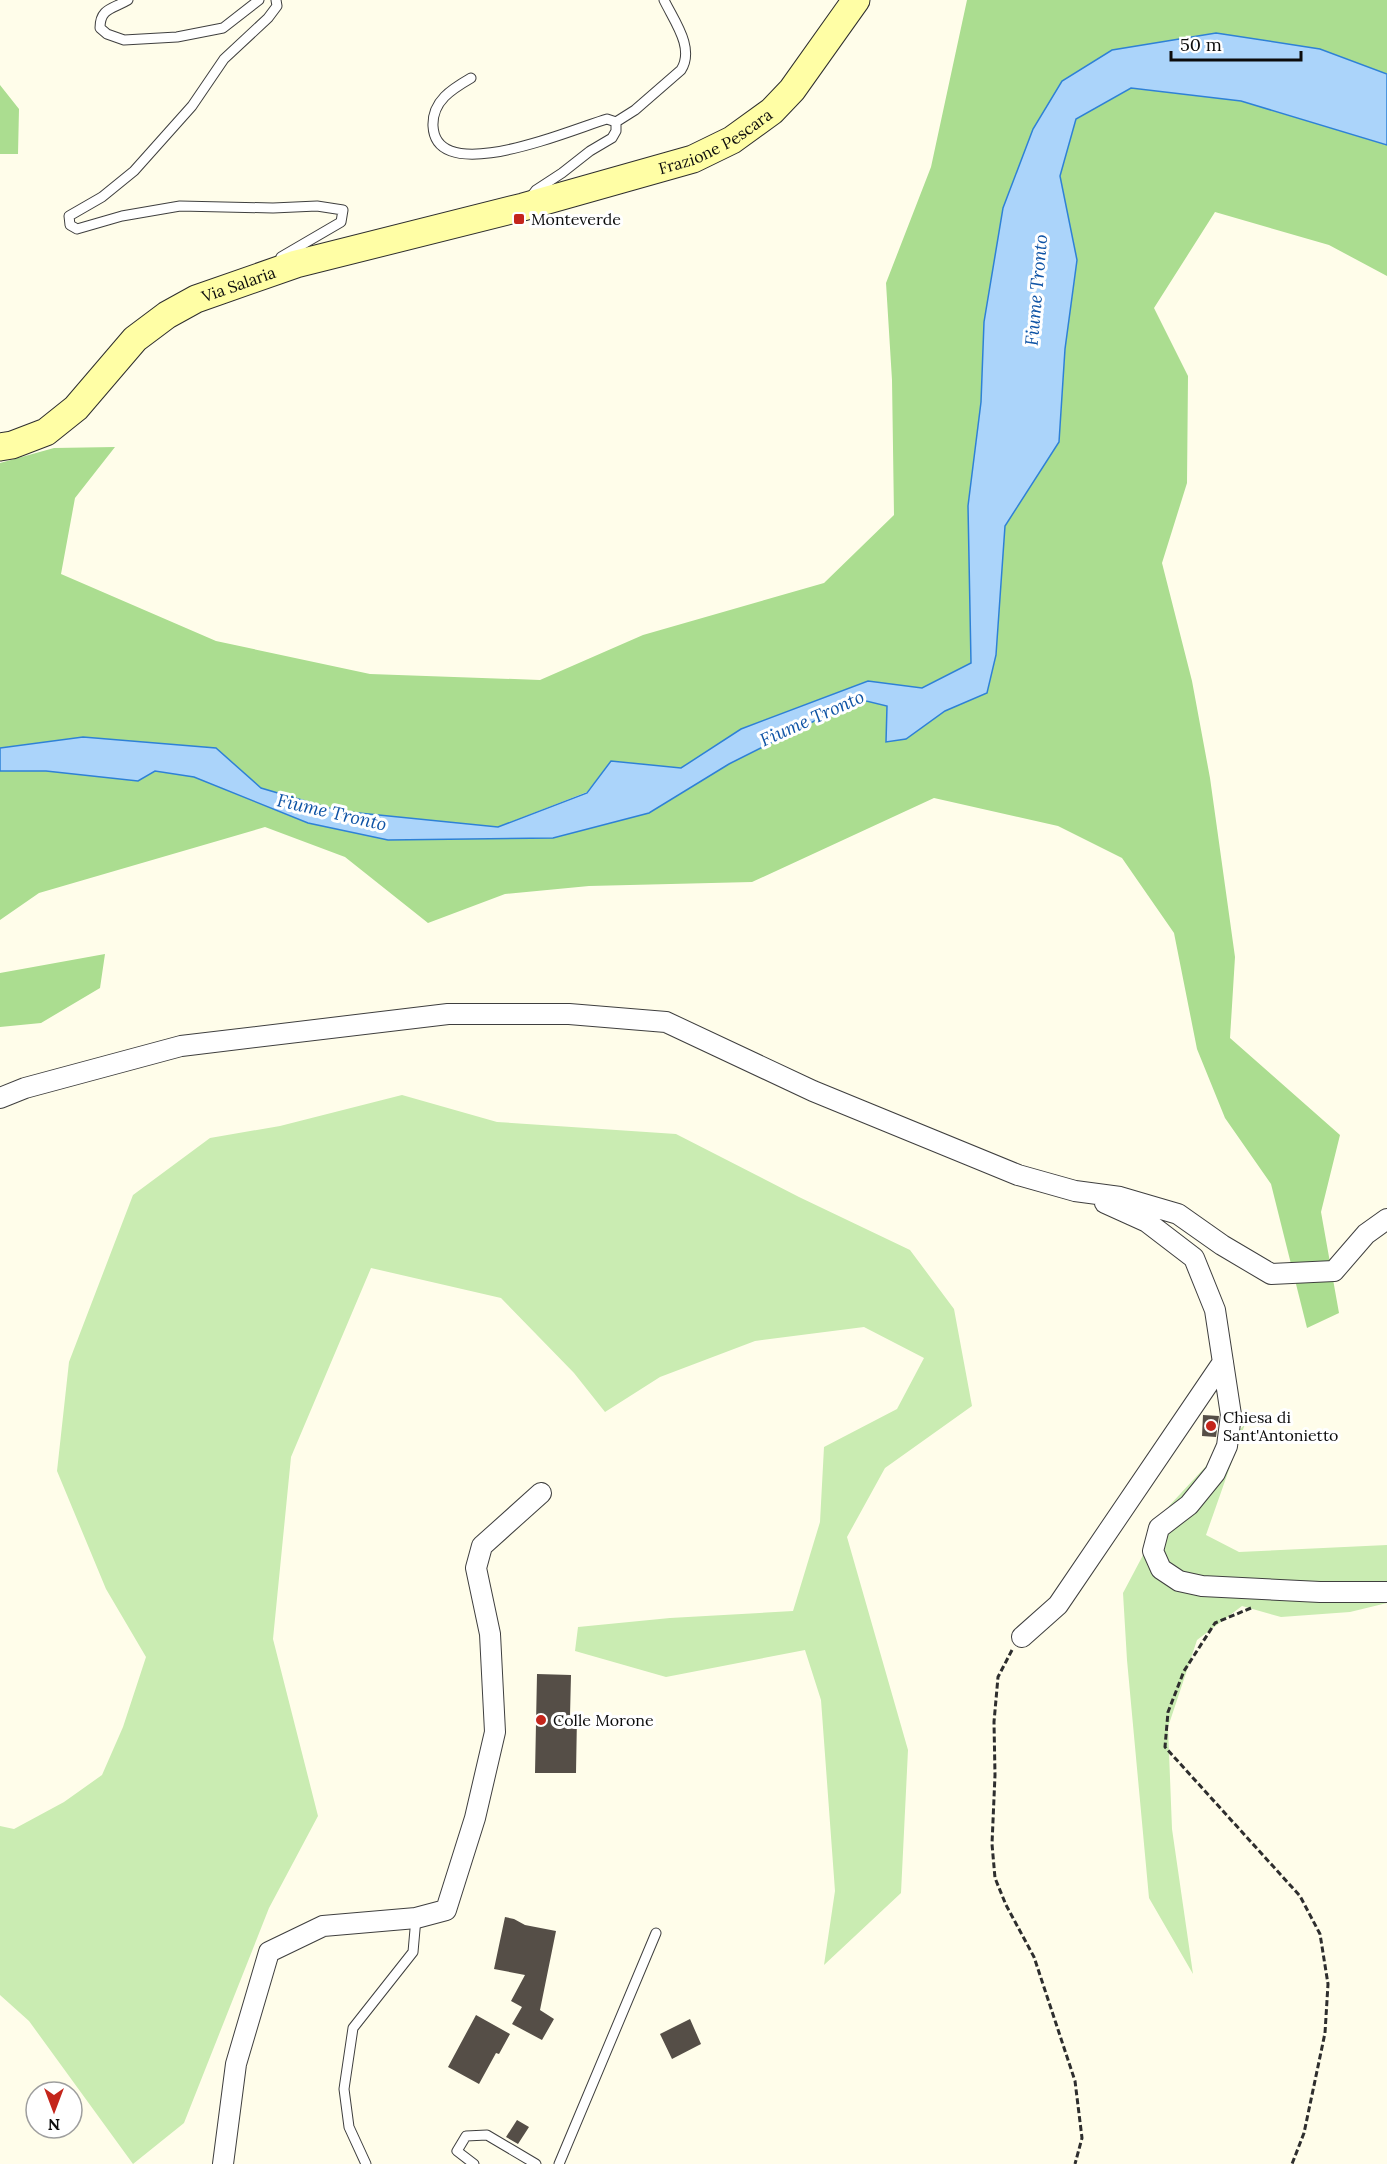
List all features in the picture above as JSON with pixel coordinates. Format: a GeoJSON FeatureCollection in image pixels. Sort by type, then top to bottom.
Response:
{"type":"FeatureCollection","features":[{"type":"Feature","properties":{"kind":"main road","name":"Frazione Pescara"},"geometry":{"type":"LineString","coordinates":[[523,207],[693,159],[732,140],[772,111],[792,90],[856,0]]}},
{"type":"Feature","properties":{"kind":"main road","name":"Via Salaria"},"geometry":{"type":"LineString","coordinates":[[0,447],[12,446],[46,432],[76,408],[135,339],[167,315],[196,299],[307,261],[523,207]]}},
{"type":"Feature","properties":{"kind":"street"},"geometry":{"type":"LineString","coordinates":[[0,1098],[25,1088],[181,1046],[448,1014],[569,1014],[666,1022],[813,1091],[929,1140],[1018,1175],[1075,1191],[1147,1222],[1194,1258],[1215,1310],[1231,1415],[1227,1446],[1215,1473],[1189,1505],[1159,1528],[1154,1551],[1161,1569],[1179,1581],[1202,1586],[1320,1592],[1387,1592]]}},
{"type":"Feature","properties":{"kind":"street"},"geometry":{"type":"LineString","coordinates":[[1075,1191],[1120,1197],[1178,1214],[1222,1245],[1271,1274],[1334,1271],[1366,1234],[1387,1219]]}},
{"type":"Feature","properties":{"kind":"street"},"geometry":{"type":"LineString","coordinates":[[1022,1637],[1058,1605],[1223,1362]]}},
{"type":"Feature","properties":{"kind":"street"},"geometry":{"type":"LineString","coordinates":[[223,2164],[236,2064],[269,1952],[323,1926],[416,1918],[446,1910],[475,1818],[495,1732],[490,1634],[476,1568],[482,1546],[541,1493]]}},
{"type":"Feature","properties":{"kind":"lane"},"geometry":{"type":"LineString","coordinates":[[128,0],[105,11],[100,18],[100,28],[107,34],[124,40],[177,37],[223,28],[259,0]]}},
{"type":"Feature","properties":{"kind":"lane"},"geometry":{"type":"LineString","coordinates":[[266,274],[272,262],[341,222],[343,210],[316,206],[273,208],[180,206],[122,216],[77,229],[70,225],[69,216],[102,197],[134,171],[192,106],[224,59],[268,18],[277,6],[276,0]]}},
{"type":"Feature","properties":{"kind":"lane"},"geometry":{"type":"LineString","coordinates":[[616,122],[635,110],[686,63],[685,45],[664,0]]}},
{"type":"Feature","properties":{"kind":"lane"},"geometry":{"type":"LineString","coordinates":[[471,78],[450,91],[438,105],[433,118],[434,133],[440,145],[455,152],[479,155],[520,148],[607,119],[616,122]]}},
{"type":"Feature","properties":{"kind":"lane"},"geometry":{"type":"LineString","coordinates":[[523,207],[536,190],[612,138],[616,131],[616,122]]}},
{"type":"Feature","properties":{"kind":"lane"},"geometry":{"type":"LineString","coordinates":[[366,2164],[349,2127],[344,2089],[353,2028],[413,1952],[416,1918]]}},
{"type":"Feature","properties":{"kind":"lane"},"geometry":{"type":"LineString","coordinates":[[559,2164],[656,1933]]}},
{"type":"Feature","properties":{"kind":"lane"},"geometry":{"type":"LineString","coordinates":[[474,2164],[457,2151],[466,2136],[487,2134],[536,2164]]}},
{"type":"Feature","properties":{"kind":"path"},"geometry":{"type":"LineString","coordinates":[[1259,1604],[1215,1623],[1184,1671],[1168,1712],[1165,1747],[1300,1896],[1320,1934],[1328,1984],[1325,2033],[1304,2133],[1292,2164]]}},
{"type":"Feature","properties":{"kind":"path"},"geometry":{"type":"LineString","coordinates":[[1022,1637],[1007,1655],[998,1677],[994,1722],[995,1775],[992,1844],[995,1878],[1006,1905],[1034,1957],[1075,2081],[1082,2138],[1075,2164]]}},
{"type":"Feature","properties":{"kind":"green space"},"geometry":{"type":"Polygon","coordinates":[[[967,0],[1387,0],[1387,74],[1320,49],[1062,81],[992,282],[984,322],[981,402],[968,506],[971,663],[922,688],[868,682],[741,729],[681,768],[611,761],[587,792],[498,827],[339,811],[261,788],[216,748],[83,737],[0,748],[0,463],[54,448],[115,447],[75,498],[61,574],[216,641],[370,674],[540,680],[643,635],[824,583],[894,515],[892,380],[886,283],[931,167],[967,0]]]}},
{"type":"Feature","properties":{"kind":"green space"},"geometry":{"type":"Polygon","coordinates":[[[0,85],[19,109],[18,154],[0,154],[0,85]]]}},
{"type":"Feature","properties":{"kind":"green space"},"geometry":{"type":"Polygon","coordinates":[[[1131,88],[1241,101],[1387,145],[1387,276],[1329,245],[1215,212],[1154,308],[1188,376],[1187,483],[1162,563],[1192,681],[1210,778],[1235,957],[1230,1038],[1340,1135],[1321,1212],[1339,1313],[1307,1328],[1271,1184],[1225,1118],[1197,1049],[1174,933],[1122,858],[1058,826],[934,798],[752,882],[589,886],[505,894],[428,923],[345,857],[265,827],[39,893],[0,920],[0,771],[155,771],[194,777],[308,823],[388,840],[552,838],[649,813],[729,764],[858,699],[887,706],[906,739],[945,711],[987,692],[996,655],[1005,526],[1059,442],[1065,349],[1077,260],[1060,176],[1076,119],[1131,88]]]}},
{"type":"Feature","properties":{"kind":"green space"},"geometry":{"type":"Polygon","coordinates":[[[105,954],[100,988],[41,1023],[0,1027],[0,973],[105,954]]]}},
{"type":"Feature","properties":{"kind":"green space"},"geometry":{"type":"Polygon","coordinates":[[[402,1095],[497,1122],[676,1134],[799,1197],[910,1250],[954,1309],[972,1406],[885,1468],[847,1537],[908,1750],[901,1893],[824,1965],[835,1891],[821,1700],[805,1650],[666,1677],[575,1651],[578,1627],[670,1618],[793,1611],[820,1522],[824,1447],[897,1409],[924,1358],[864,1327],[755,1341],[660,1377],[605,1412],[574,1373],[501,1298],[371,1268],[291,1457],[273,1639],[318,1816],[269,1908],[184,2123],[133,2164],[84,2097],[84,2080],[72,2080],[29,2021],[0,1995],[0,1826],[14,1829],[64,1802],[102,1775],[123,1727],[146,1657],[106,1589],[57,1471],[69,1362],[133,1195],[210,1138],[280,1126],[402,1095]]]}},
{"type":"Feature","properties":{"kind":"green space"},"geometry":{"type":"Polygon","coordinates":[[[1245,1424],[1206,1535],[1239,1552],[1387,1545],[1387,1603],[1350,1612],[1281,1617],[1242,1606],[1197,1640],[1168,1727],[1172,1829],[1193,1974],[1149,1898],[1123,1593],[1169,1506],[1245,1424]]]}},
{"type":"Feature","properties":{"kind":"water","name":"Fiume Tronto"},"geometry":{"type":"Polygon","coordinates":[[[1216,33],[1320,49],[1387,74],[1387,145],[1241,101],[1131,88],[1076,119],[1060,176],[1077,260],[1065,349],[1059,442],[1005,526],[996,655],[987,693],[945,711],[906,739],[886,742],[887,706],[858,699],[729,764],[649,813],[553,838],[388,840],[308,823],[194,777],[155,771],[138,781],[46,771],[0,771],[0,748],[83,737],[216,748],[261,788],[339,811],[498,827],[587,793],[611,761],[681,768],[741,729],[868,681],[922,688],[971,663],[968,506],[981,402],[984,322],[1003,208],[1033,129],[1062,81],[1112,50],[1216,33]]]}},
{"type":"Feature","properties":{"kind":"building","name":"Chiesa di Sant'Antonietto"},"geometry":{"type":"Polygon","coordinates":[[[1203,1415],[1219,1416],[1216,1437],[1202,1436],[1203,1415]]]}},
{"type":"Feature","properties":{"kind":"building"},"geometry":{"type":"Polygon","coordinates":[[[537,1674],[571,1675],[570,1716],[577,1716],[576,1773],[535,1773],[537,1674]]]}},
{"type":"Feature","properties":{"kind":"building"},"geometry":{"type":"Polygon","coordinates":[[[505,1917],[525,1925],[556,1931],[540,2010],[554,2019],[542,2040],[512,2024],[522,2007],[511,2001],[525,1975],[494,1969],[505,1917]]]}},
{"type":"Feature","properties":{"kind":"building"},"geometry":{"type":"Polygon","coordinates":[[[476,2015],[510,2034],[499,2054],[496,2053],[479,2084],[448,2067],[476,2015]]]}},
{"type":"Feature","properties":{"kind":"building"},"geometry":{"type":"Polygon","coordinates":[[[690,2019],[701,2044],[672,2059],[660,2034],[690,2019]]]}},
{"type":"Feature","properties":{"kind":"building"},"geometry":{"type":"Polygon","coordinates":[[[517,2120],[529,2127],[518,2144],[506,2137],[517,2120]]]}},
{"type":"Feature","properties":{"kind":"place","name":"Monteverde"},"geometry":{"type":"Point","coordinates":[519,219]}},
{"type":"Feature","properties":{"kind":"place","name":"Chiesa di Sant'Antonietto"},"geometry":{"type":"Point","coordinates":[1211,1426]}},
{"type":"Feature","properties":{"kind":"place","name":"Colle Morone"},"geometry":{"type":"Point","coordinates":[541,1720]}}]}
